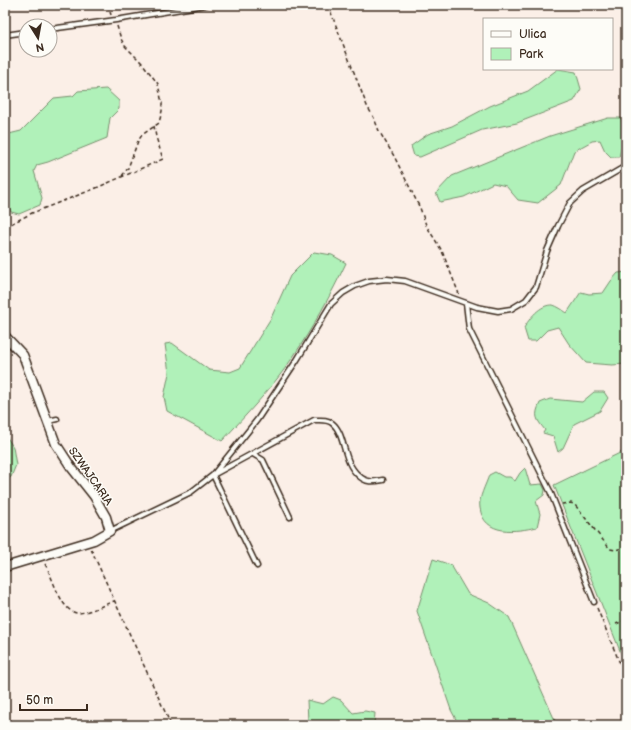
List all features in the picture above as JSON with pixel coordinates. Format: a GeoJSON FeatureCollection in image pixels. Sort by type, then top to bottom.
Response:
{"type":"FeatureCollection","features":[{"type":"Feature","properties":{"kind":"street","name":"SZWAJCARIA"},"geometry":{"type":"LineString","coordinates":[[5,336],[23,355],[56,444],[71,467],[94,496],[106,517],[110,531]]}},
{"type":"Feature","properties":{"kind":"street"},"geometry":{"type":"LineString","coordinates":[[5,567],[88,541],[110,531]]}},
{"type":"Feature","properties":{"kind":"lane"},"geometry":{"type":"LineString","coordinates":[[58,28],[114,21],[205,5]]}},
{"type":"Feature","properties":{"kind":"lane"},"geometry":{"type":"LineString","coordinates":[[5,35],[18,33]]}},
{"type":"Feature","properties":{"kind":"lane"},"geometry":{"type":"LineString","coordinates":[[213,475],[257,420],[332,304],[343,293],[355,286],[369,281],[387,279],[405,281],[466,304],[498,311],[511,309],[526,300],[536,287],[547,251],[570,203],[583,191],[626,166]]}},
{"type":"Feature","properties":{"kind":"lane"},"geometry":{"type":"LineString","coordinates":[[466,304],[469,329],[555,505],[594,602]]}},
{"type":"Feature","properties":{"kind":"lane"},"geometry":{"type":"LineString","coordinates":[[48,421],[57,419]]}},
{"type":"Feature","properties":{"kind":"lane"},"geometry":{"type":"LineString","coordinates":[[110,531],[191,492],[213,475],[314,420],[325,420],[332,423],[338,430],[348,464],[354,472],[365,481],[374,482],[383,480]]}},
{"type":"Feature","properties":{"kind":"lane"},"geometry":{"type":"LineString","coordinates":[[253,454],[263,460],[290,517]]}},
{"type":"Feature","properties":{"kind":"lane"},"geometry":{"type":"LineString","coordinates":[[213,475],[257,566]]}},
{"type":"Feature","properties":{"kind":"path"},"geometry":{"type":"LineString","coordinates":[[108,5],[120,39],[143,64],[158,84],[161,92],[162,111],[159,123],[142,134],[128,168],[120,178]]}},
{"type":"Feature","properties":{"kind":"path"},"geometry":{"type":"LineString","coordinates":[[328,5],[367,106],[374,118],[379,132],[394,156],[420,208],[426,225],[442,251],[458,293],[466,304]]}},
{"type":"Feature","properties":{"kind":"path"},"geometry":{"type":"LineString","coordinates":[[5,227],[32,213],[94,189],[163,159],[154,126]]}},
{"type":"Feature","properties":{"kind":"path"},"geometry":{"type":"LineString","coordinates":[[555,505],[571,503],[575,505],[610,549],[615,550],[626,546]]}},
{"type":"Feature","properties":{"kind":"path"},"geometry":{"type":"LineString","coordinates":[[88,541],[171,725]]}},
{"type":"Feature","properties":{"kind":"path"},"geometry":{"type":"LineString","coordinates":[[40,556],[48,568],[64,606],[70,611],[77,613],[88,611],[114,601]]}},
{"type":"Feature","properties":{"kind":"path"},"geometry":{"type":"LineString","coordinates":[[594,602],[626,678]]}},
{"type":"Feature","properties":{"kind":"path"},"geometry":{"type":"LineString","coordinates":[[616,624],[626,620]]}},
{"type":"Feature","properties":{"kind":"green space"},"geometry":{"type":"Polygon","coordinates":[[[557,70],[576,72],[581,89],[574,101],[517,123],[482,130],[420,157],[414,156],[411,146],[428,134],[452,126],[490,106],[528,91],[557,70]]]}},
{"type":"Feature","properties":{"kind":"green space"},"geometry":{"type":"Polygon","coordinates":[[[106,89],[119,101],[119,109],[110,118],[107,138],[37,165],[34,171],[42,198],[40,205],[19,214],[11,212],[5,199],[5,135],[21,131],[54,98],[73,96],[78,91],[106,89]]]}},
{"type":"Feature","properties":{"kind":"green space"},"geometry":{"type":"Polygon","coordinates":[[[608,118],[621,118],[625,134],[619,157],[611,157],[605,151],[600,140],[592,141],[574,151],[561,185],[538,203],[518,200],[506,186],[493,183],[464,197],[440,202],[436,193],[452,176],[550,136],[608,118]]]}},
{"type":"Feature","properties":{"kind":"green space"},"geometry":{"type":"Polygon","coordinates":[[[314,252],[332,255],[346,263],[321,311],[293,357],[268,390],[241,421],[222,441],[167,411],[164,397],[169,373],[165,344],[172,343],[209,370],[230,372],[240,368],[271,318],[290,276],[314,252]]]}},
{"type":"Feature","properties":{"kind":"green space"},"geometry":{"type":"Polygon","coordinates":[[[626,272],[626,364],[612,365],[586,363],[569,344],[558,327],[547,330],[536,341],[528,341],[524,328],[539,309],[548,305],[553,305],[567,313],[581,292],[589,294],[603,293],[618,273],[626,272]]]}},
{"type":"Feature","properties":{"kind":"green space"},"geometry":{"type":"Polygon","coordinates":[[[594,392],[604,392],[608,398],[600,411],[574,424],[563,448],[558,452],[553,436],[543,433],[545,430],[538,420],[537,411],[540,403],[550,399],[582,402],[594,392]]]}},
{"type":"Feature","properties":{"kind":"green space"},"geometry":{"type":"Polygon","coordinates":[[[5,434],[13,447],[16,465],[11,477],[5,480],[5,434]]]}},
{"type":"Feature","properties":{"kind":"green space"},"geometry":{"type":"Polygon","coordinates":[[[626,450],[626,666],[554,485],[626,450]]]}},
{"type":"Feature","properties":{"kind":"green space"},"geometry":{"type":"Polygon","coordinates":[[[525,468],[530,485],[542,484],[545,490],[544,495],[536,501],[540,514],[537,527],[511,531],[494,528],[483,517],[480,508],[481,496],[489,475],[495,472],[504,477],[510,477],[515,481],[525,468]]]}},
{"type":"Feature","properties":{"kind":"green space"},"geometry":{"type":"Polygon","coordinates":[[[433,559],[451,565],[468,594],[489,603],[509,617],[557,725],[459,725],[451,710],[417,611],[433,559]]]}},
{"type":"Feature","properties":{"kind":"green space"},"geometry":{"type":"Polygon","coordinates":[[[333,697],[341,700],[353,713],[365,711],[375,713],[374,725],[307,725],[307,700],[323,704],[333,697]]]}}]}
